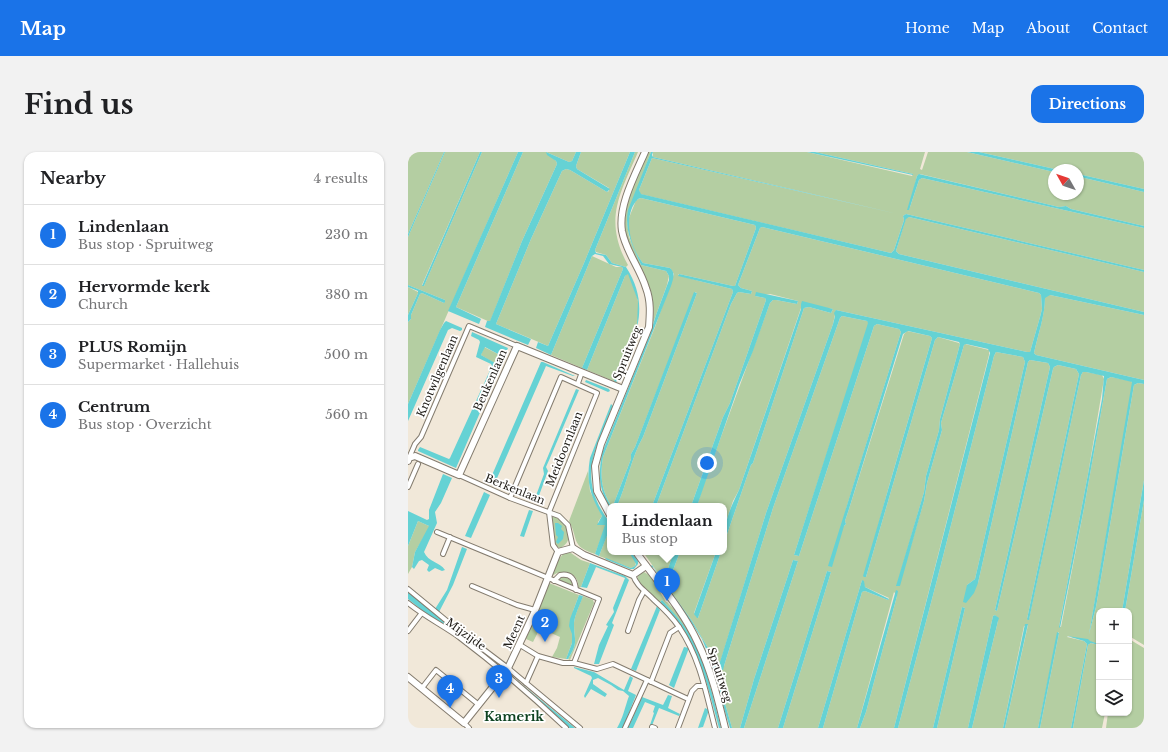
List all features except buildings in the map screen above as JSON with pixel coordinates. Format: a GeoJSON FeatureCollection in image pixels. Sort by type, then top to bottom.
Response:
{"type":"FeatureCollection","features":[{"type":"Feature","properties":{"kind":"street","name":"Spruitweg"},"geometry":{"type":"LineString","coordinates":[[607,509],[597,491],[595,466],[601,444],[648,328],[651,312],[646,287],[628,251],[622,231],[622,216],[625,201],[645,152]]}},
{"type":"Feature","properties":{"kind":"street","name":"Knotwilgenlaan"},"geometry":{"type":"LineString","coordinates":[[409,460],[415,444],[421,437],[469,326],[517,346]]}},
{"type":"Feature","properties":{"kind":"street","name":"Beukenlaan"},"geometry":{"type":"LineString","coordinates":[[459,475],[517,346],[623,389]]}},
{"type":"Feature","properties":{"kind":"street"},"geometry":{"type":"LineString","coordinates":[[510,498],[561,377],[578,383],[582,372]]}},
{"type":"Feature","properties":{"kind":"street","name":"Meidoornlaan"},"geometry":{"type":"LineString","coordinates":[[548,512],[597,393],[578,383]]}},
{"type":"Feature","properties":{"kind":"street"},"geometry":{"type":"LineString","coordinates":[[409,460],[415,456],[459,475]]}},
{"type":"Feature","properties":{"kind":"street"},"geometry":{"type":"LineString","coordinates":[[408,487],[418,464]]}},
{"type":"Feature","properties":{"kind":"street","name":"Berkenlaan"},"geometry":{"type":"LineString","coordinates":[[459,475],[510,498],[548,512],[553,545],[558,552]]}},
{"type":"Feature","properties":{"kind":"street"},"geometry":{"type":"LineString","coordinates":[[548,512],[559,516],[566,522],[573,548],[584,555],[633,575]]}},
{"type":"Feature","properties":{"kind":"street"},"geometry":{"type":"LineString","coordinates":[[437,532],[599,599],[574,663]]}},
{"type":"Feature","properties":{"kind":"street"},"geometry":{"type":"LineString","coordinates":[[443,554],[450,537]]}},
{"type":"Feature","properties":{"kind":"street"},"geometry":{"type":"LineString","coordinates":[[558,552],[573,548]]}},
{"type":"Feature","properties":{"kind":"street","name":"Meent"},"geometry":{"type":"LineString","coordinates":[[464,723],[506,671],[551,579],[558,552]]}},
{"type":"Feature","properties":{"kind":"street","name":"Spruitweg"},"geometry":{"type":"LineString","coordinates":[[638,555],[682,616],[698,642],[712,678],[725,728]]}},
{"type":"Feature","properties":{"kind":"street"},"geometry":{"type":"LineString","coordinates":[[633,575],[646,566]]}},
{"type":"Feature","properties":{"kind":"street"},"geometry":{"type":"LineString","coordinates":[[551,579],[560,575],[568,575],[575,582],[576,590]]}},
{"type":"Feature","properties":{"kind":"street"},"geometry":{"type":"LineString","coordinates":[[633,575],[635,582],[662,607],[679,626],[695,655],[704,680],[704,686],[715,728]]}},
{"type":"Feature","properties":{"kind":"street"},"geometry":{"type":"LineString","coordinates":[[472,586],[517,605],[535,610]]}},
{"type":"Feature","properties":{"kind":"street"},"geometry":{"type":"LineString","coordinates":[[408,589],[506,671],[526,683],[580,728]]}},
{"type":"Feature","properties":{"kind":"street"},"geometry":{"type":"LineString","coordinates":[[628,631],[639,600],[644,591]]}},
{"type":"Feature","properties":{"kind":"street","name":"Mijzijde"},"geometry":{"type":"LineString","coordinates":[[408,603],[421,614],[458,636],[506,671],[566,728]]}},
{"type":"Feature","properties":{"kind":"street"},"geometry":{"type":"LineString","coordinates":[[408,631],[421,614]]}},
{"type":"Feature","properties":{"kind":"street"},"geometry":{"type":"LineString","coordinates":[[626,728],[670,633],[679,626]]}},
{"type":"Feature","properties":{"kind":"street"},"geometry":{"type":"LineString","coordinates":[[520,645],[538,656],[563,663],[574,663],[597,669],[612,664],[688,699]]}},
{"type":"Feature","properties":{"kind":"street"},"geometry":{"type":"LineString","coordinates":[[526,683],[538,656]]}},
{"type":"Feature","properties":{"kind":"street"},"geometry":{"type":"LineString","coordinates":[[422,688],[436,670],[479,705]]}},
{"type":"Feature","properties":{"kind":"street"},"geometry":{"type":"LineString","coordinates":[[408,677],[469,728]]}},
{"type":"Feature","properties":{"kind":"street"},"geometry":{"type":"LineString","coordinates":[[678,728],[692,691],[697,686],[704,686]]}},
{"type":"Feature","properties":{"kind":"green space"},"geometry":{"type":"Polygon","coordinates":[[[411,152],[444,152],[408,234],[408,159],[411,152]]]}},
{"type":"Feature","properties":{"kind":"green space"},"geometry":{"type":"Polygon","coordinates":[[[445,152],[480,152],[422,285],[424,286],[482,152],[518,152],[408,404],[408,322],[411,319],[411,315],[420,294],[422,293],[444,303],[445,300],[408,285],[408,237],[445,152]]]}},
{"type":"Feature","properties":{"kind":"green space"},"geometry":{"type":"Polygon","coordinates":[[[523,152],[546,152],[556,161],[557,164],[522,241],[490,322],[456,307],[523,152]]]}},
{"type":"Feature","properties":{"kind":"green space"},"geometry":{"type":"Polygon","coordinates":[[[546,152],[576,152],[572,161],[569,162],[546,152]]]}},
{"type":"Feature","properties":{"kind":"green space"},"geometry":{"type":"Polygon","coordinates":[[[581,152],[630,152],[548,346],[496,324],[531,239],[562,171],[566,169],[570,170],[607,192],[609,191],[609,188],[577,169],[576,166],[581,152]]]}},
{"type":"Feature","properties":{"kind":"green space"},"geometry":{"type":"Polygon","coordinates":[[[635,152],[638,152],[620,194],[615,221],[616,234],[628,265],[626,267],[612,263],[606,255],[596,252],[595,250],[635,152]]]}},
{"type":"Feature","properties":{"kind":"green space"},"geometry":{"type":"Polygon","coordinates":[[[647,152],[651,152],[627,222],[629,237],[641,265],[666,271],[669,276],[652,326],[654,312],[652,299],[649,288],[628,243],[624,221],[625,211],[631,190],[647,152]]]}},
{"type":"Feature","properties":{"kind":"green space"},"geometry":{"type":"Polygon","coordinates":[[[653,152],[807,152],[912,176],[913,174],[815,152],[925,152],[920,169],[922,170],[928,152],[967,152],[1048,171],[1048,200],[1084,200],[1084,178],[1144,192],[1144,226],[1071,209],[1066,206],[1059,207],[920,174],[917,176],[909,210],[919,180],[922,178],[1144,228],[1144,270],[906,214],[903,216],[904,220],[894,250],[891,253],[640,194],[639,190],[652,158],[898,214],[653,157],[653,152]]]}},
{"type":"Feature","properties":{"kind":"green space"},"geometry":{"type":"Polygon","coordinates":[[[979,152],[1134,152],[1144,154],[1144,189],[1084,175],[1084,164],[1048,164],[1048,168],[979,152]]]}},
{"type":"Feature","properties":{"kind":"green space"},"geometry":{"type":"Polygon","coordinates":[[[641,198],[755,225],[756,228],[735,286],[678,275],[732,289],[733,292],[653,503],[618,503],[635,454],[643,437],[697,293],[695,292],[631,454],[631,459],[614,503],[610,503],[605,494],[602,482],[603,457],[655,327],[674,274],[670,268],[643,263],[632,242],[628,223],[636,200],[641,198]]]}},
{"type":"Feature","properties":{"kind":"green space"},"geometry":{"type":"Polygon","coordinates":[[[909,217],[1144,272],[1144,312],[899,254],[896,251],[906,218],[909,217]]]}},
{"type":"Feature","properties":{"kind":"green space"},"geometry":{"type":"Polygon","coordinates":[[[762,227],[1039,293],[1041,295],[1042,309],[1030,352],[836,310],[833,324],[766,513],[719,666],[724,666],[773,508],[840,318],[842,316],[867,321],[869,323],[794,555],[799,556],[874,326],[877,324],[899,329],[901,332],[846,509],[844,526],[846,524],[845,521],[904,334],[907,331],[930,336],[932,338],[864,577],[866,577],[935,340],[938,337],[960,344],[926,476],[924,492],[897,585],[899,586],[924,501],[927,483],[942,430],[941,423],[964,345],[989,350],[989,355],[894,728],[860,728],[866,712],[897,596],[894,592],[857,728],[823,728],[862,592],[865,591],[888,600],[889,598],[865,587],[862,580],[818,728],[783,728],[831,572],[827,571],[778,728],[744,728],[798,561],[793,560],[754,679],[740,728],[732,728],[722,693],[723,686],[708,648],[692,621],[645,555],[673,555],[666,574],[668,578],[670,578],[679,555],[715,555],[694,613],[698,618],[720,555],[727,555],[727,534],[753,463],[804,308],[809,307],[831,313],[833,309],[801,304],[801,308],[739,490],[733,501],[727,519],[727,503],[698,503],[703,486],[770,303],[773,300],[776,300],[797,304],[798,301],[770,294],[755,296],[765,298],[766,300],[730,403],[723,417],[692,503],[657,503],[731,304],[739,292],[751,294],[752,291],[741,288],[738,285],[760,228],[762,227]]]}},
{"type":"Feature","properties":{"kind":"green space"},"geometry":{"type":"Polygon","coordinates":[[[592,256],[616,267],[622,267],[623,269],[582,368],[551,355],[592,256]]]}},
{"type":"Feature","properties":{"kind":"green space"},"geometry":{"type":"Polygon","coordinates":[[[627,274],[629,274],[635,291],[639,311],[632,342],[614,381],[587,370],[627,274]]]}},
{"type":"Feature","properties":{"kind":"green space"},"geometry":{"type":"Polygon","coordinates":[[[408,287],[418,293],[408,315],[408,287]]]}},
{"type":"Feature","properties":{"kind":"green space"},"geometry":{"type":"Polygon","coordinates":[[[1047,295],[1144,315],[1144,380],[1036,355],[1034,353],[1043,318],[1045,297],[1047,295]]]}},
{"type":"Feature","properties":{"kind":"green space"},"geometry":{"type":"Polygon","coordinates":[[[484,347],[498,354],[494,363],[481,355],[484,347]]]}},
{"type":"Feature","properties":{"kind":"green space"},"geometry":{"type":"Polygon","coordinates":[[[996,352],[1023,357],[1025,362],[975,579],[967,585],[978,583],[1028,362],[1030,360],[1048,363],[1050,367],[995,610],[997,611],[1053,369],[1058,365],[1076,369],[1079,374],[1027,619],[1029,619],[1081,375],[1083,372],[1102,375],[1104,379],[1088,474],[1059,627],[1061,627],[1107,379],[1111,377],[1131,381],[1133,384],[1089,634],[1096,607],[1134,385],[1138,383],[1144,384],[1144,480],[1123,608],[1096,608],[1096,643],[1067,637],[1084,641],[1087,644],[1071,728],[1040,728],[1058,632],[1038,728],[1005,728],[1028,625],[1024,626],[1003,728],[972,728],[998,621],[998,618],[995,615],[993,616],[968,728],[937,728],[965,608],[962,607],[933,728],[898,728],[937,580],[996,352]]]}},
{"type":"Feature","properties":{"kind":"green space"},"geometry":{"type":"Polygon","coordinates":[[[588,471],[590,491],[602,516],[598,522],[598,525],[606,525],[595,554],[578,545],[569,521],[588,471]]]}},
{"type":"Feature","properties":{"kind":"green space"},"geometry":{"type":"Polygon","coordinates":[[[1144,500],[1144,645],[1132,638],[1132,608],[1126,608],[1144,500]]]}},
{"type":"Feature","properties":{"kind":"green space"},"geometry":{"type":"Polygon","coordinates":[[[552,517],[559,519],[566,527],[568,532],[568,541],[560,548],[556,546],[554,540],[552,517]]]}},
{"type":"Feature","properties":{"kind":"green space"},"geometry":{"type":"Polygon","coordinates":[[[418,521],[429,526],[429,528],[415,552],[412,567],[408,574],[408,546],[418,521]]]}},
{"type":"Feature","properties":{"kind":"green space"},"geometry":{"type":"Polygon","coordinates":[[[607,535],[607,555],[631,555],[636,562],[635,566],[631,568],[599,556],[607,535]]]}},
{"type":"Feature","properties":{"kind":"green space"},"geometry":{"type":"Polygon","coordinates":[[[564,553],[571,553],[581,560],[590,563],[581,587],[578,588],[578,581],[572,574],[559,572],[552,576],[559,559],[564,553]]]}},
{"type":"Feature","properties":{"kind":"green space"},"geometry":{"type":"Polygon","coordinates":[[[644,572],[649,575],[666,602],[673,608],[696,642],[694,643],[680,621],[662,600],[660,602],[683,628],[693,645],[691,645],[682,629],[639,585],[638,577],[644,572]]]}},
{"type":"Feature","properties":{"kind":"green space"},"geometry":{"type":"Polygon","coordinates":[[[563,576],[571,580],[573,583],[572,586],[557,580],[563,576]]]}},
{"type":"Feature","properties":{"kind":"green space"},"geometry":{"type":"Polygon","coordinates":[[[549,583],[579,595],[573,611],[572,643],[566,659],[552,657],[557,648],[560,637],[540,628],[533,642],[526,639],[549,583]]]}},
{"type":"Feature","properties":{"kind":"green space"},"geometry":{"type":"Polygon","coordinates":[[[583,596],[593,600],[594,603],[570,660],[568,659],[575,645],[574,623],[576,613],[583,596]]]}},
{"type":"Feature","properties":{"kind":"green space"},"geometry":{"type":"Polygon","coordinates":[[[1132,641],[1144,648],[1144,728],[1106,728],[1108,716],[1132,716],[1132,641]]]}},
{"type":"Feature","properties":{"kind":"green space"},"geometry":{"type":"Polygon","coordinates":[[[1091,643],[1096,644],[1096,716],[1104,716],[1102,728],[1073,728],[1088,645],[1091,643]]]}},
{"type":"Feature","properties":{"kind":"water"},"geometry":{"type":"Polygon","coordinates":[[[445,152],[408,237],[408,234],[445,152]]]}},
{"type":"Feature","properties":{"kind":"water"},"geometry":{"type":"Polygon","coordinates":[[[480,152],[482,152],[424,286],[422,286],[480,152]]]}},
{"type":"Feature","properties":{"kind":"water"},"geometry":{"type":"Polygon","coordinates":[[[518,152],[523,152],[456,307],[481,319],[479,324],[448,311],[518,152]]]}},
{"type":"Feature","properties":{"kind":"water"},"geometry":{"type":"Polygon","coordinates":[[[546,152],[569,162],[572,161],[576,152],[581,152],[576,166],[577,169],[610,189],[607,192],[570,170],[566,169],[562,171],[531,239],[496,324],[531,339],[528,345],[485,327],[487,321],[490,321],[522,241],[557,164],[556,161],[547,155],[546,152]]]}},
{"type":"Feature","properties":{"kind":"water"},"geometry":{"type":"Polygon","coordinates":[[[630,152],[635,152],[595,250],[596,253],[606,255],[612,263],[626,267],[634,282],[638,297],[639,311],[638,325],[629,352],[615,383],[614,381],[637,325],[638,301],[628,274],[625,276],[587,370],[582,368],[623,269],[622,267],[609,264],[603,256],[595,254],[592,256],[551,355],[536,348],[538,342],[548,346],[630,152]]]}},
{"type":"Feature","properties":{"kind":"water"},"geometry":{"type":"Polygon","coordinates":[[[651,152],[653,152],[653,157],[898,214],[652,158],[639,190],[641,194],[891,253],[894,250],[904,220],[903,216],[906,214],[1144,270],[1144,272],[909,217],[906,219],[896,251],[899,254],[1144,312],[1144,315],[1050,295],[1045,298],[1043,318],[1034,353],[1036,355],[1144,380],[1144,384],[1138,383],[1134,385],[1096,607],[1089,634],[1132,382],[1111,377],[1107,379],[1084,508],[1060,628],[1102,399],[1104,376],[1086,372],[1083,372],[1081,375],[1028,620],[1079,374],[1076,369],[1058,365],[1053,369],[997,611],[995,610],[1050,367],[1048,363],[1030,360],[1028,362],[978,583],[974,593],[966,603],[963,602],[967,585],[975,579],[1025,362],[1023,357],[996,352],[898,728],[894,728],[990,353],[988,349],[966,344],[964,345],[941,423],[942,430],[927,483],[924,501],[900,586],[896,586],[924,492],[926,476],[960,344],[959,342],[938,337],[935,340],[866,577],[864,577],[863,576],[932,338],[930,336],[908,331],[903,334],[832,567],[828,566],[901,332],[899,329],[877,324],[874,326],[799,556],[794,555],[868,323],[867,321],[842,316],[840,318],[773,508],[723,670],[721,670],[719,665],[766,513],[833,324],[835,316],[834,313],[836,310],[1030,352],[1042,309],[1041,295],[1039,293],[762,227],[760,228],[738,285],[741,288],[752,291],[751,294],[737,293],[731,304],[657,503],[653,503],[733,292],[732,289],[678,276],[679,274],[735,286],[756,228],[755,225],[641,198],[638,199],[633,206],[629,222],[631,240],[634,249],[643,263],[670,268],[674,276],[603,457],[602,482],[605,494],[610,503],[607,503],[600,482],[602,453],[650,334],[669,280],[669,276],[666,271],[641,265],[635,252],[630,238],[628,231],[628,210],[651,152]]]}},
{"type":"Feature","properties":{"kind":"water"},"geometry":{"type":"Polygon","coordinates":[[[807,152],[815,152],[913,175],[807,152]]]}},
{"type":"Feature","properties":{"kind":"water"},"geometry":{"type":"Polygon","coordinates":[[[967,152],[979,152],[1048,168],[1048,171],[967,152]]]}},
{"type":"Feature","properties":{"kind":"water"},"geometry":{"type":"Polygon","coordinates":[[[919,174],[1059,207],[1066,206],[1071,209],[1144,226],[1144,228],[922,178],[919,180],[909,210],[907,210],[917,176],[919,174]]]}},
{"type":"Feature","properties":{"kind":"water"},"geometry":{"type":"Polygon","coordinates":[[[1084,175],[1144,189],[1144,192],[1084,178],[1084,175]]]}},
{"type":"Feature","properties":{"kind":"water"},"geometry":{"type":"Polygon","coordinates":[[[408,285],[445,300],[445,302],[444,303],[422,293],[420,294],[411,315],[411,319],[408,322],[408,315],[418,291],[408,287],[408,285]]]}},
{"type":"Feature","properties":{"kind":"water"},"geometry":{"type":"Polygon","coordinates":[[[694,292],[697,293],[643,437],[635,454],[618,503],[614,503],[631,459],[631,454],[694,292]]]}},
{"type":"Feature","properties":{"kind":"water"},"geometry":{"type":"Polygon","coordinates":[[[756,292],[798,301],[797,304],[776,300],[773,300],[770,303],[739,385],[698,503],[692,503],[723,417],[730,403],[766,300],[765,298],[755,296],[756,292]]]}},
{"type":"Feature","properties":{"kind":"water"},"geometry":{"type":"Polygon","coordinates":[[[802,301],[833,309],[831,313],[809,307],[804,308],[753,463],[727,534],[728,515],[739,490],[801,309],[802,301]]]}},
{"type":"Feature","properties":{"kind":"water"},"geometry":{"type":"Polygon","coordinates":[[[446,321],[462,328],[462,330],[460,331],[452,328],[448,330],[408,421],[408,404],[440,330],[446,321]]]}},
{"type":"Feature","properties":{"kind":"water"},"geometry":{"type":"Polygon","coordinates":[[[472,332],[508,348],[456,468],[418,450],[420,447],[449,459],[450,458],[492,366],[491,364],[476,357],[480,342],[471,336],[472,332]],[[485,347],[481,355],[495,363],[498,354],[485,347]]]}},
{"type":"Feature","properties":{"kind":"water"},"geometry":{"type":"Polygon","coordinates":[[[541,362],[575,376],[546,366],[494,485],[489,482],[541,362]]]}},
{"type":"Feature","properties":{"kind":"water"},"geometry":{"type":"Polygon","coordinates":[[[586,380],[609,389],[610,391],[608,392],[585,382],[586,380]]]}},
{"type":"Feature","properties":{"kind":"water"},"geometry":{"type":"Polygon","coordinates":[[[576,389],[579,390],[546,467],[548,471],[537,501],[534,501],[544,474],[543,468],[576,389]]]}},
{"type":"Feature","properties":{"kind":"water"},"geometry":{"type":"Polygon","coordinates":[[[611,404],[613,406],[600,437],[592,464],[591,478],[594,492],[600,507],[607,518],[607,536],[599,556],[595,554],[605,525],[597,525],[602,516],[594,501],[590,488],[588,474],[590,458],[611,404]]]}},
{"type":"Feature","properties":{"kind":"water"},"geometry":{"type":"Polygon","coordinates":[[[443,474],[452,478],[441,503],[435,512],[437,523],[424,552],[428,558],[443,567],[445,570],[442,571],[435,568],[429,572],[427,570],[429,565],[422,560],[419,561],[414,569],[412,567],[415,552],[429,526],[418,521],[408,546],[408,511],[427,520],[429,519],[429,510],[443,474]]]}},
{"type":"Feature","properties":{"kind":"water"},"geometry":{"type":"Polygon","coordinates":[[[1144,480],[1144,500],[1126,608],[1123,608],[1144,480]]]}},
{"type":"Feature","properties":{"kind":"water"},"geometry":{"type":"Polygon","coordinates":[[[484,492],[490,495],[471,538],[465,536],[484,492]]]}},
{"type":"Feature","properties":{"kind":"water"},"geometry":{"type":"Polygon","coordinates":[[[529,510],[533,511],[524,537],[520,536],[529,510]]]}},
{"type":"Feature","properties":{"kind":"water"},"geometry":{"type":"Polygon","coordinates":[[[555,523],[562,526],[561,529],[564,532],[563,539],[558,544],[556,542],[558,537],[556,535],[555,523]]]}},
{"type":"Feature","properties":{"kind":"water"},"geometry":{"type":"Polygon","coordinates":[[[462,547],[467,549],[453,585],[439,612],[435,609],[447,590],[462,547]]]}},
{"type":"Feature","properties":{"kind":"water"},"geometry":{"type":"Polygon","coordinates":[[[631,555],[633,555],[638,561],[638,564],[634,569],[630,569],[605,559],[606,558],[631,568],[636,564],[631,555]]]}},
{"type":"Feature","properties":{"kind":"water"},"geometry":{"type":"Polygon","coordinates":[[[673,555],[679,555],[670,578],[668,579],[666,574],[673,555]]]}},
{"type":"Feature","properties":{"kind":"water"},"geometry":{"type":"Polygon","coordinates":[[[715,555],[720,555],[698,618],[694,614],[715,555]]]}},
{"type":"Feature","properties":{"kind":"water"},"geometry":{"type":"Polygon","coordinates":[[[793,560],[798,561],[744,728],[740,728],[754,679],[793,560]]]}},
{"type":"Feature","properties":{"kind":"water"},"geometry":{"type":"Polygon","coordinates":[[[590,563],[625,576],[629,580],[612,623],[614,625],[599,664],[594,664],[599,645],[608,626],[606,625],[614,612],[613,608],[625,578],[596,567],[587,588],[581,587],[590,563]]]}},
{"type":"Feature","properties":{"kind":"water"},"geometry":{"type":"Polygon","coordinates":[[[652,565],[692,621],[708,648],[719,674],[721,683],[717,684],[709,656],[702,639],[653,567],[652,568],[652,565]]]}},
{"type":"Feature","properties":{"kind":"water"},"geometry":{"type":"Polygon","coordinates":[[[827,571],[831,572],[783,728],[778,728],[827,571]]]}},
{"type":"Feature","properties":{"kind":"water"},"geometry":{"type":"Polygon","coordinates":[[[862,580],[864,581],[865,587],[889,599],[888,600],[865,591],[862,592],[823,728],[818,728],[862,580]]]}},
{"type":"Feature","properties":{"kind":"water"},"geometry":{"type":"Polygon","coordinates":[[[896,590],[898,591],[897,596],[866,712],[860,728],[857,728],[896,590]]]}},
{"type":"Feature","properties":{"kind":"water"},"geometry":{"type":"Polygon","coordinates":[[[408,591],[575,728],[569,728],[457,634],[432,618],[408,599],[408,591]]]}},
{"type":"Feature","properties":{"kind":"water"},"geometry":{"type":"Polygon","coordinates":[[[579,595],[583,596],[576,613],[574,623],[575,645],[568,659],[566,659],[572,643],[572,634],[569,626],[570,619],[579,595]]]}},
{"type":"Feature","properties":{"kind":"water"},"geometry":{"type":"Polygon","coordinates":[[[662,600],[682,623],[703,662],[721,728],[719,728],[699,661],[684,631],[660,602],[662,600]]]}},
{"type":"Feature","properties":{"kind":"water"},"geometry":{"type":"Polygon","coordinates":[[[657,606],[660,610],[636,671],[631,669],[657,606]]]}},
{"type":"Feature","properties":{"kind":"water"},"geometry":{"type":"Polygon","coordinates":[[[962,607],[965,608],[937,728],[933,728],[962,607]]]}},
{"type":"Feature","properties":{"kind":"water"},"geometry":{"type":"Polygon","coordinates":[[[995,615],[999,618],[972,728],[968,728],[993,616],[995,615]]]}},
{"type":"Feature","properties":{"kind":"water"},"geometry":{"type":"Polygon","coordinates":[[[1025,624],[1028,624],[1005,728],[1003,728],[1025,624]]]}},
{"type":"Feature","properties":{"kind":"water"},"geometry":{"type":"Polygon","coordinates":[[[1057,632],[1059,633],[1040,728],[1038,728],[1057,632]]]}},
{"type":"Feature","properties":{"kind":"water"},"geometry":{"type":"Polygon","coordinates":[[[1067,636],[1088,639],[1096,643],[1096,644],[1091,643],[1088,645],[1073,728],[1071,728],[1087,644],[1084,641],[1067,636]]]}},
{"type":"Feature","properties":{"kind":"water"},"geometry":{"type":"Polygon","coordinates":[[[684,647],[689,648],[674,688],[669,685],[684,647]]]}},
{"type":"Feature","properties":{"kind":"water"},"geometry":{"type":"Polygon","coordinates":[[[574,667],[594,672],[624,690],[630,676],[633,678],[628,691],[636,695],[623,728],[617,728],[629,696],[623,691],[618,690],[598,678],[593,680],[593,684],[607,694],[605,697],[591,689],[585,698],[584,696],[592,678],[574,667]]]}},
{"type":"Feature","properties":{"kind":"water"},"geometry":{"type":"Polygon","coordinates":[[[722,686],[724,687],[722,693],[732,728],[730,728],[720,695],[722,686]]]}},
{"type":"Feature","properties":{"kind":"water"},"geometry":{"type":"Polygon","coordinates":[[[668,695],[672,696],[668,708],[680,714],[679,716],[659,708],[651,728],[649,728],[655,706],[645,702],[633,728],[628,728],[642,697],[663,705],[668,695]]]}},
{"type":"Feature","properties":{"kind":"water"},"geometry":{"type":"Polygon","coordinates":[[[705,708],[709,710],[703,727],[698,728],[705,708]]]}},
{"type":"Feature","properties":{"kind":"place","name":"Lindenlaan"},"geometry":{"type":"Point","coordinates":[667,601]}},
{"type":"Feature","properties":{"kind":"place","name":"Hervormde kerk"},"geometry":{"type":"Point","coordinates":[545,642]}},
{"type":"Feature","properties":{"kind":"place","name":"PLUS Romijn"},"geometry":{"type":"Point","coordinates":[499,698]}},
{"type":"Feature","properties":{"kind":"place","name":"Centrum"},"geometry":{"type":"Point","coordinates":[450,708]}},
{"type":"Feature","properties":{"kind":"district","name":"Kamerik"},"geometry":{"type":"Point","coordinates":[514,716]}}]}
